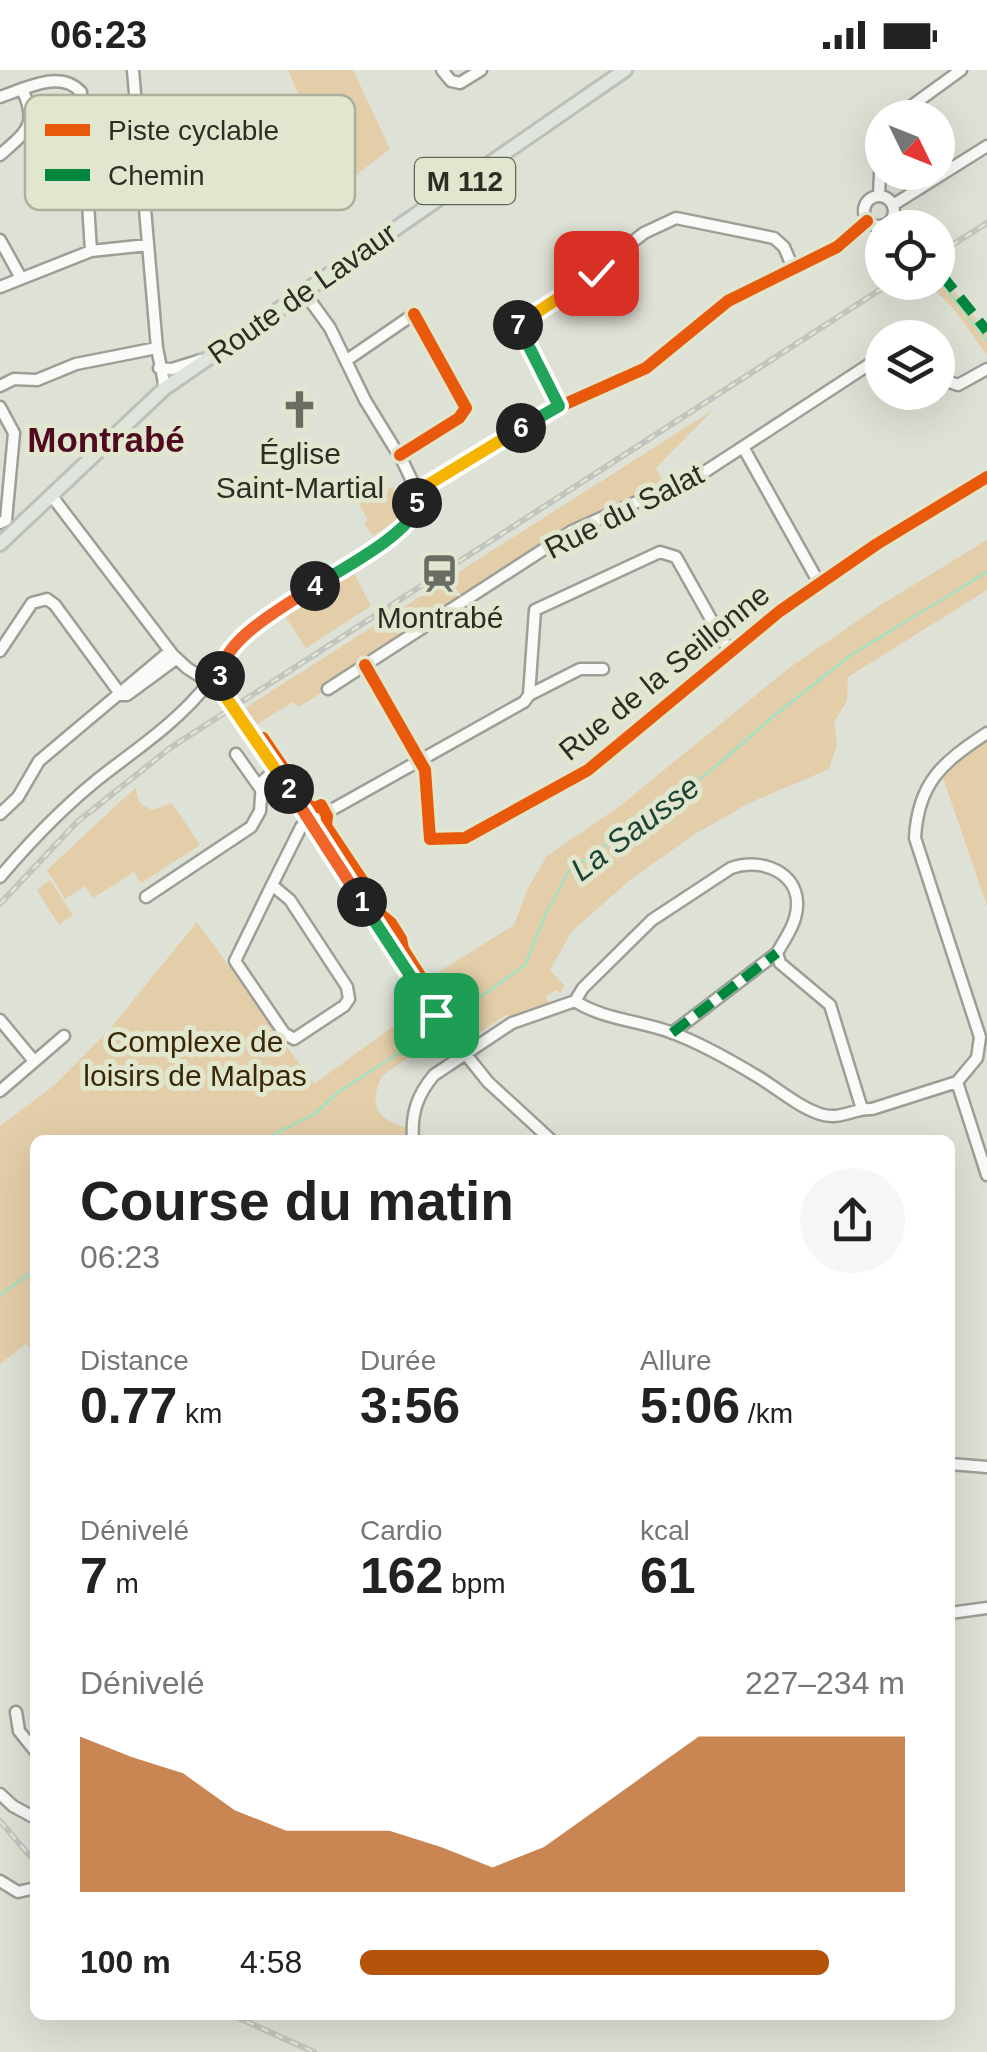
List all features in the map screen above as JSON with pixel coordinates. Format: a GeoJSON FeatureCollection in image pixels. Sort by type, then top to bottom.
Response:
{"type":"FeatureCollection","features":[{"type":"Feature","properties":{"kind":"main road","name":"Route de Lavaur"},"geometry":{"type":"LineString","coordinates":[[0,544],[165,388],[626,70]]}},
{"type":"Feature","properties":{"kind":"street"},"geometry":{"type":"LineString","coordinates":[[134,70],[136,95]]}},
{"type":"Feature","properties":{"kind":"street"},"geometry":{"type":"LineString","coordinates":[[442,70],[451,81],[460,82],[480,70]]}},
{"type":"Feature","properties":{"kind":"street"},"geometry":{"type":"LineString","coordinates":[[920,100],[961,70]]}},
{"type":"Feature","properties":{"kind":"street"},"geometry":{"type":"LineString","coordinates":[[0,98],[50,75],[63,74],[74,81],[81,95]]}},
{"type":"Feature","properties":{"kind":"street"},"geometry":{"type":"LineString","coordinates":[[22,90],[25,96]]}},
{"type":"Feature","properties":{"kind":"street"},"geometry":{"type":"LineString","coordinates":[[0,155],[25,132]]}},
{"type":"Feature","properties":{"kind":"street"},"geometry":{"type":"LineString","coordinates":[[893,204],[987,146]]}},
{"type":"Feature","properties":{"kind":"street"},"geometry":{"type":"LineString","coordinates":[[879,190],[879,195]]}},
{"type":"Feature","properties":{"kind":"street"},"geometry":{"type":"LineString","coordinates":[[879,195],[893,204]]}},
{"type":"Feature","properties":{"kind":"street"},"geometry":{"type":"LineString","coordinates":[[865,211],[870,198],[879,195]]}},
{"type":"Feature","properties":{"kind":"street"},"geometry":{"type":"LineString","coordinates":[[893,204],[893,210]]}},
{"type":"Feature","properties":{"kind":"street"},"geometry":{"type":"LineString","coordinates":[[88,210],[91,252]]}},
{"type":"Feature","properties":{"kind":"street"},"geometry":{"type":"LineString","coordinates":[[145,210],[154,348],[165,388]]}},
{"type":"Feature","properties":{"kind":"street"},"geometry":{"type":"LineString","coordinates":[[559,406],[518,325],[586,281],[644,233],[664,222],[688,218],[759,234],[774,238],[784,247],[794,268]]}},
{"type":"Feature","properties":{"kind":"street"},"geometry":{"type":"LineString","coordinates":[[416,492],[559,406],[646,368],[728,300],[837,247],[865,223]]}},
{"type":"Feature","properties":{"kind":"street"},"geometry":{"type":"LineString","coordinates":[[0,240],[21,278]]}},
{"type":"Feature","properties":{"kind":"street"},"geometry":{"type":"LineString","coordinates":[[0,287],[91,252],[148,245]]}},
{"type":"Feature","properties":{"kind":"street"},"geometry":{"type":"LineString","coordinates":[[0,877],[60,812],[170,725],[211,683],[234,646],[270,616],[401,530],[416,512],[416,492],[400,455],[365,400],[330,328],[304,292]]}},
{"type":"Feature","properties":{"kind":"street"},"geometry":{"type":"LineString","coordinates":[[348,360],[414,314],[466,408],[459,418],[400,455]]}},
{"type":"Feature","properties":{"kind":"street"},"geometry":{"type":"LineString","coordinates":[[0,386],[14,379],[38,380],[76,364],[154,348]]}},
{"type":"Feature","properties":{"kind":"street"},"geometry":{"type":"LineString","coordinates":[[159,368],[172,369],[207,358]]}},
{"type":"Feature","properties":{"kind":"street","name":"Rue du Salat"},"geometry":{"type":"LineString","coordinates":[[328,689],[572,531],[706,471],[865,367]]}},
{"type":"Feature","properties":{"kind":"street"},"geometry":{"type":"LineString","coordinates":[[955,384],[964,384],[987,369]]}},
{"type":"Feature","properties":{"kind":"street"},"geometry":{"type":"LineString","coordinates":[[0,407],[14,433],[3,521]]}},
{"type":"Feature","properties":{"kind":"street"},"geometry":{"type":"LineString","coordinates":[[743,447],[820,583]]}},
{"type":"Feature","properties":{"kind":"street","name":"Rue de la Seillonne"},"geometry":{"type":"LineString","coordinates":[[419,760],[425,770],[430,839],[465,838],[588,770],[820,583],[987,477]]}},
{"type":"Feature","properties":{"kind":"street"},"geometry":{"type":"LineString","coordinates":[[51,495],[173,655],[211,683],[276,769],[464,1054],[546,1135]]}},
{"type":"Feature","properties":{"kind":"street"},"geometry":{"type":"LineString","coordinates":[[272,885],[290,900],[349,994],[344,1006],[294,1039],[284,1033],[235,961],[272,885],[292,848],[311,824],[524,702],[529,694],[535,610],[660,552],[676,557],[730,653]]}},
{"type":"Feature","properties":{"kind":"street"},"geometry":{"type":"LineString","coordinates":[[0,651],[32,603],[47,600],[55,605],[121,695]]}},
{"type":"Feature","properties":{"kind":"street"},"geometry":{"type":"LineString","coordinates":[[0,814],[18,798],[39,761],[173,655]]}},
{"type":"Feature","properties":{"kind":"street"},"geometry":{"type":"LineString","coordinates":[[365,665],[419,760]]}},
{"type":"Feature","properties":{"kind":"street"},"geometry":{"type":"LineString","coordinates":[[529,694],[580,670],[603,669]]}},
{"type":"Feature","properties":{"kind":"street"},"geometry":{"type":"LineString","coordinates":[[575,1001],[588,1009],[672,1033],[740,1066],[821,1114],[841,1117],[957,1082],[977,1058],[980,1037],[916,848],[916,820],[923,794],[940,769],[987,733]]}},
{"type":"Feature","properties":{"kind":"street"},"geometry":{"type":"LineString","coordinates":[[236,754],[260,788]]}},
{"type":"Feature","properties":{"kind":"street"},"geometry":{"type":"LineString","coordinates":[[146,896],[251,827],[260,811],[260,788],[265,777],[276,769]]}},
{"type":"Feature","properties":{"kind":"street"},"geometry":{"type":"LineString","coordinates":[[413,1135],[415,1108],[424,1086],[464,1054],[512,1024],[575,1001],[583,988],[652,920],[718,876],[745,864],[758,863],[779,870],[794,886],[796,917],[777,953],[672,1033]]}},
{"type":"Feature","properties":{"kind":"street"},"geometry":{"type":"LineString","coordinates":[[777,953],[784,969],[830,1005],[862,1108]]}},
{"type":"Feature","properties":{"kind":"street"},"geometry":{"type":"LineString","coordinates":[[0,1020],[34,1061]]}},
{"type":"Feature","properties":{"kind":"street"},"geometry":{"type":"LineString","coordinates":[[0,1090],[64,1036]]}},
{"type":"Feature","properties":{"kind":"street"},"geometry":{"type":"LineString","coordinates":[[957,1082],[987,1175]]}},
{"type":"Feature","properties":{"kind":"street"},"geometry":{"type":"LineString","coordinates":[[955,1464],[987,1467]]}},
{"type":"Feature","properties":{"kind":"street"},"geometry":{"type":"LineString","coordinates":[[955,1612],[987,1608]]}},
{"type":"Feature","properties":{"kind":"street"},"geometry":{"type":"LineString","coordinates":[[16,1712],[19,1730],[30,1744]]}},
{"type":"Feature","properties":{"kind":"street"},"geometry":{"type":"LineString","coordinates":[[0,1794],[30,1815]]}},
{"type":"Feature","properties":{"kind":"street"},"geometry":{"type":"LineString","coordinates":[[0,1881],[18,1892],[30,1889]]}},
{"type":"Feature","properties":{"kind":"green space"},"geometry":{"type":"Polygon","coordinates":[[[288,70],[353,70],[390,149],[355,176],[355,95],[299,95],[288,70]]]}},
{"type":"Feature","properties":{"kind":"green space"},"geometry":{"type":"Polygon","coordinates":[[[955,292],[987,332],[987,355],[945,300],[955,300],[955,292]]]}},
{"type":"Feature","properties":{"kind":"green space"},"geometry":{"type":"Polygon","coordinates":[[[713,410],[656,468],[666,488],[588,523],[299,707],[293,702],[254,726],[245,708],[713,410]]]}},
{"type":"Feature","properties":{"kind":"green space"},"geometry":{"type":"Polygon","coordinates":[[[392,487],[405,514],[373,536],[364,524],[368,520],[357,500],[371,491],[376,498],[392,487]]]}},
{"type":"Feature","properties":{"kind":"green space","name":"Complexe de loisirs de Malpas"},"geometry":{"type":"Polygon","coordinates":[[[987,540],[987,590],[848,677],[847,701],[834,722],[837,744],[829,769],[749,803],[695,834],[631,879],[572,931],[550,970],[565,986],[560,993],[557,990],[546,996],[549,1002],[511,1017],[506,1015],[468,1040],[459,1038],[453,1030],[462,1024],[463,1018],[382,1076],[376,1097],[379,1112],[412,1129],[413,1135],[30,1135],[30,1349],[26,1344],[0,1364],[0,1126],[56,1084],[110,1029],[197,922],[314,1084],[421,1006],[410,990],[514,925],[528,888],[547,856],[620,806],[789,668],[879,606],[987,540]]]}},
{"type":"Feature","properties":{"kind":"green space"},"geometry":{"type":"Polygon","coordinates":[[[353,571],[371,606],[306,648],[284,615],[353,571]]]}},
{"type":"Feature","properties":{"kind":"green space"},"geometry":{"type":"Polygon","coordinates":[[[987,733],[987,906],[942,775],[957,753],[987,733]]]}},
{"type":"Feature","properties":{"kind":"green space"},"geometry":{"type":"Polygon","coordinates":[[[136,787],[138,800],[153,810],[172,803],[200,845],[141,883],[134,872],[93,898],[85,886],[65,899],[47,870],[136,787]]]}},
{"type":"Feature","properties":{"kind":"green space"},"geometry":{"type":"Polygon","coordinates":[[[50,880],[73,915],[59,925],[37,890],[50,880]]]}},
{"type":"Feature","properties":{"kind":"waterway"},"geometry":{"type":"LineString","coordinates":[[955,300],[987,341]]}},
{"type":"Feature","properties":{"kind":"waterway","name":"La Sausse"},"geometry":{"type":"LineString","coordinates":[[444,1023],[525,965],[546,913],[569,871],[709,772],[851,655],[987,572]]}},
{"type":"Feature","properties":{"kind":"waterway","name":"La Sausse"},"geometry":{"type":"LineString","coordinates":[[273,1135],[316,1113],[337,1093],[437,1028]]}},
{"type":"Feature","properties":{"kind":"waterway","name":"La Sausse"},"geometry":{"type":"LineString","coordinates":[[0,1295],[30,1274]]}},
{"type":"Feature","properties":{"kind":"railway"},"geometry":{"type":"LineString","coordinates":[[955,243],[987,223]]}},
{"type":"Feature","properties":{"kind":"railway"},"geometry":{"type":"LineString","coordinates":[[0,904],[76,823],[170,748],[865,299]]}},
{"type":"Feature","properties":{"kind":"railway"},"geometry":{"type":"LineString","coordinates":[[0,1821],[30,1856]]}},
{"type":"Feature","properties":{"kind":"railway"},"geometry":{"type":"LineString","coordinates":[[243,2020],[314,2052]]}},
{"type":"Feature","properties":{"kind":"marked path"},"geometry":{"type":"LineString","coordinates":[[955,291],[987,331]]}},
{"type":"Feature","properties":{"kind":"marked path"},"geometry":{"type":"LineString","coordinates":[[672,1033],[777,953]]}},
{"type":"Feature","properties":{"kind":"cycle path"},"geometry":{"type":"LineString","coordinates":[[416,492],[545,413],[646,368],[728,301],[837,247],[865,223]]}},
{"type":"Feature","properties":{"kind":"cycle path"},"geometry":{"type":"LineString","coordinates":[[400,455],[459,418],[466,408],[414,314]]}},
{"type":"Feature","properties":{"kind":"cycle path"},"geometry":{"type":"LineString","coordinates":[[365,665],[425,770],[430,839],[465,838],[588,770],[780,611],[877,544],[987,477]]}},
{"type":"Feature","properties":{"kind":"cycle path"},"geometry":{"type":"LineString","coordinates":[[263,738],[309,806],[321,805],[327,816],[326,826],[380,914],[391,923],[422,979],[443,997]]}},
{"type":"Feature","properties":{"kind":"place","name":"Église Saint-Martial"},"geometry":{"type":"Point","coordinates":[300,409]}},
{"type":"Feature","properties":{"kind":"place","name":"Montrabé"},"geometry":{"type":"Point","coordinates":[440,573]}},
{"type":"Feature","properties":{"kind":"district","name":"Montrabé"},"geometry":{"type":"Point","coordinates":[106,439]}},
{"type":"Feature","properties":{"kind":"route"},"geometry":{"type":"LineString","coordinates":[[436,1015],[219,687],[221,663],[234,646],[270,616],[401,530],[416,512],[416,492],[559,406],[518,325],[596,273]]}}]}
